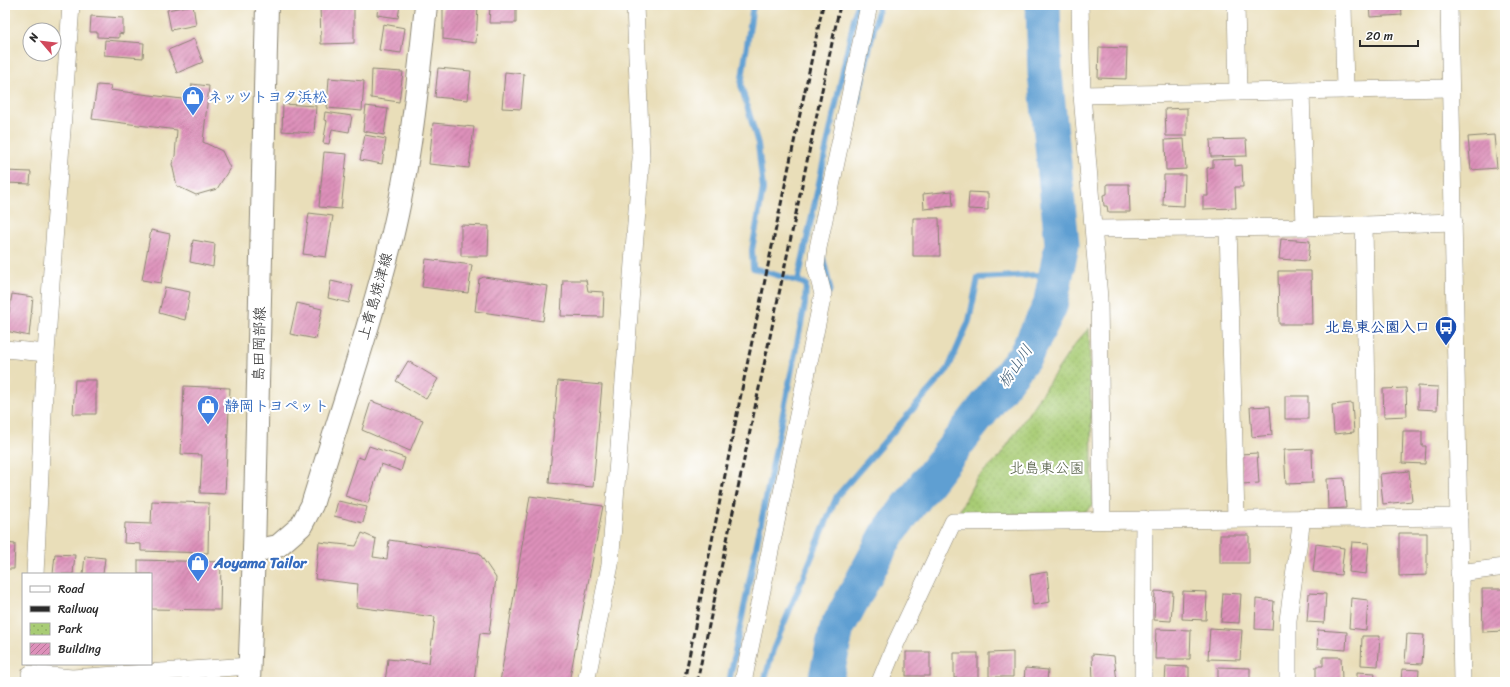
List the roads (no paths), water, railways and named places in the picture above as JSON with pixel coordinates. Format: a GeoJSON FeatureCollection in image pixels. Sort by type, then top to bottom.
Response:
{"type":"FeatureCollection","features":[{"type":"Feature","properties":{"kind":"main road","name":"島田岡部線"},"geometry":{"type":"LineString","coordinates":[[250,677],[267,5]]}},
{"type":"Feature","properties":{"kind":"main road","name":"上青島焼津線"},"geometry":{"type":"LineString","coordinates":[[254,551],[278,546],[301,526],[312,505],[366,333],[391,240],[418,91],[426,5]]}},
{"type":"Feature","properties":{"kind":"street"},"geometry":{"type":"LineString","coordinates":[[35,573],[46,353],[71,5]]}},
{"type":"Feature","properties":{"kind":"street"},"geometry":{"type":"LineString","coordinates":[[586,682],[610,566],[641,158],[635,5]]}},
{"type":"Feature","properties":{"kind":"street"},"geometry":{"type":"LineString","coordinates":[[743,682],[823,294],[816,267],[818,248],[869,5]]}},
{"type":"Feature","properties":{"kind":"street"},"geometry":{"type":"LineString","coordinates":[[1080,5],[1082,95],[1088,184],[1094,229],[1099,298],[1102,519]]}},
{"type":"Feature","properties":{"kind":"street"},"geometry":{"type":"LineString","coordinates":[[1236,5],[1238,92]]}},
{"type":"Feature","properties":{"kind":"street"},"geometry":{"type":"LineString","coordinates":[[1344,5],[1345,90]]}},
{"type":"Feature","properties":{"kind":"street"},"geometry":{"type":"LineString","coordinates":[[1449,5],[1462,682]]}},
{"type":"Feature","properties":{"kind":"street"},"geometry":{"type":"LineString","coordinates":[[1082,95],[1450,88]]}},
{"type":"Feature","properties":{"kind":"street"},"geometry":{"type":"LineString","coordinates":[[1301,91],[1304,227]]}},
{"type":"Feature","properties":{"kind":"street"},"geometry":{"type":"LineString","coordinates":[[1094,229],[1304,227],[1454,222]]}},
{"type":"Feature","properties":{"kind":"street"},"geometry":{"type":"LineString","coordinates":[[1364,225],[1369,518]]}},
{"type":"Feature","properties":{"kind":"street"},"geometry":{"type":"LineString","coordinates":[[1228,227],[1236,518]]}},
{"type":"Feature","properties":{"kind":"street"},"geometry":{"type":"LineString","coordinates":[[5,349],[46,353]]}},
{"type":"Feature","properties":{"kind":"street"},"geometry":{"type":"LineString","coordinates":[[880,682],[896,643],[953,522],[1102,519],[1459,517]]}},
{"type":"Feature","properties":{"kind":"street"},"geometry":{"type":"LineString","coordinates":[[1288,682],[1288,620],[1302,518]]}},
{"type":"Feature","properties":{"kind":"street"},"geometry":{"type":"LineString","coordinates":[[1143,682],[1144,519]]}},
{"type":"Feature","properties":{"kind":"street"},"geometry":{"type":"LineString","coordinates":[[1459,573],[1505,567]]}},
{"type":"Feature","properties":{"kind":"street"},"geometry":{"type":"LineString","coordinates":[[30,673],[72,678],[250,677]]}},
{"type":"Feature","properties":{"kind":"waterway"},"geometry":{"type":"LineString","coordinates":[[729,682],[805,304],[806,284],[753,268],[752,250],[763,189],[758,144],[741,85],[753,5]]}},
{"type":"Feature","properties":{"kind":"waterway"},"geometry":{"type":"LineString","coordinates":[[798,281],[857,5]]}},
{"type":"Feature","properties":{"kind":"waterway"},"geometry":{"type":"LineString","coordinates":[[849,140],[879,5]]}},
{"type":"Feature","properties":{"kind":"waterway","name":"栃山川"},"geometry":{"type":"LineString","coordinates":[[825,682],[837,628],[888,533],[1026,354],[1050,306],[1062,244],[1045,74],[1043,5]]}},
{"type":"Feature","properties":{"kind":"waterway"},"geometry":{"type":"LineString","coordinates":[[823,258],[830,288],[829,292]]}},
{"type":"Feature","properties":{"kind":"waterway"},"geometry":{"type":"LineString","coordinates":[[764,682],[773,650],[837,496],[948,369],[969,321],[978,278],[1056,274]]}},
{"type":"Feature","properties":{"kind":"railway"},"geometry":{"type":"LineString","coordinates":[[684,682],[743,384],[823,5]]}},
{"type":"Feature","properties":{"kind":"railway"},"geometry":{"type":"LineString","coordinates":[[697,682],[840,5]]}},
{"type":"Feature","properties":{"kind":"place","name":"ネッツトヨタ浜松"},"geometry":{"type":"Point","coordinates":[193,116]}},
{"type":"Feature","properties":{"kind":"place","name":"北島東公園入口"},"geometry":{"type":"Point","coordinates":[1446,346]}},
{"type":"Feature","properties":{"kind":"place","name":"静岡トヨペット"},"geometry":{"type":"Point","coordinates":[208,426]}},
{"type":"Feature","properties":{"kind":"place","name":"Aoyama Tailor"},"geometry":{"type":"Point","coordinates":[198,582]}},
{"type":"Feature","properties":{"kind":"park label","name":"北島東公園"},"geometry":{"type":"Point","coordinates":[1047,468]}}]}
